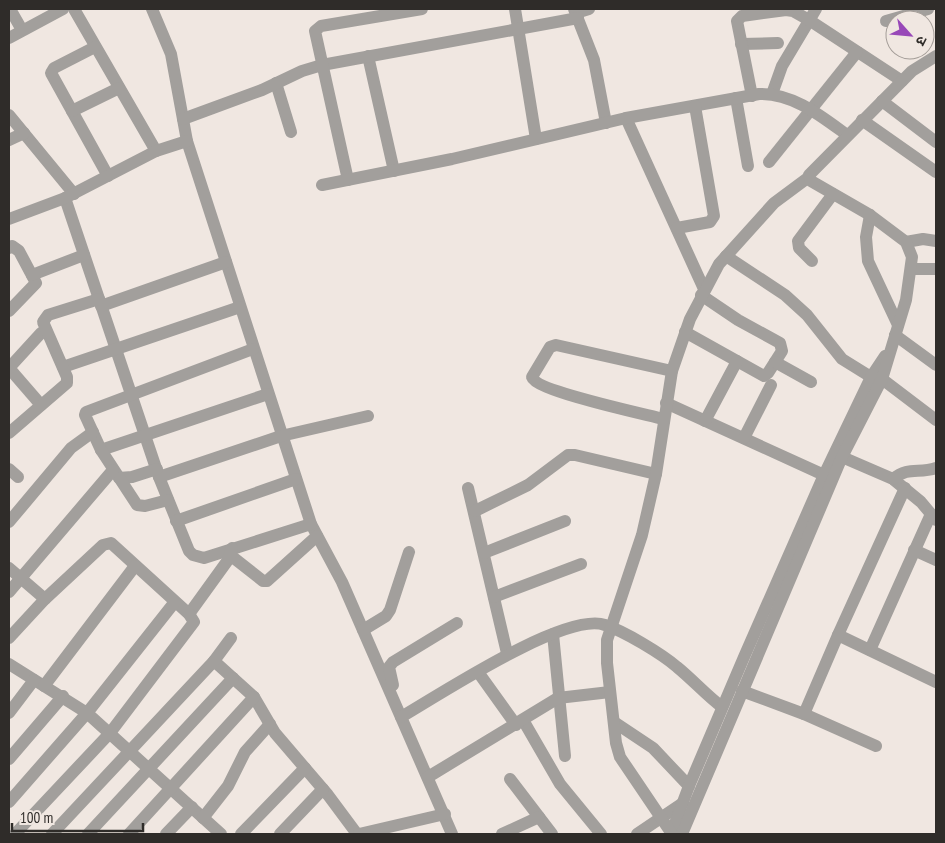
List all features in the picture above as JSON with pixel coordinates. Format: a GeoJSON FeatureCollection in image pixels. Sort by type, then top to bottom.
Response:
{"type":"FeatureCollection","features":[{"type":"Feature","properties":{"kind":"street"},"geometry":{"type":"LineString","coordinates":[[10,9],[22,30]]}},
{"type":"Feature","properties":{"kind":"street"},"geometry":{"type":"LineString","coordinates":[[9,38],[63,9]]}},
{"type":"Feature","properties":{"kind":"street"},"geometry":{"type":"LineString","coordinates":[[74,9],[156,152]]}},
{"type":"Feature","properties":{"kind":"street"},"geometry":{"type":"LineString","coordinates":[[152,9],[171,54],[187,141],[311,524],[342,582],[445,814],[452,834]]}},
{"type":"Feature","properties":{"kind":"street"},"geometry":{"type":"LineString","coordinates":[[348,180],[314,34],[317,28],[422,9]]}},
{"type":"Feature","properties":{"kind":"street"},"geometry":{"type":"LineString","coordinates":[[515,9],[536,139]]}},
{"type":"Feature","properties":{"kind":"street"},"geometry":{"type":"LineString","coordinates":[[183,119],[302,71],[322,65],[519,29],[589,9]]}},
{"type":"Feature","properties":{"kind":"street"},"geometry":{"type":"LineString","coordinates":[[772,94],[782,66],[816,9]]}},
{"type":"Feature","properties":{"kind":"street"},"geometry":{"type":"LineString","coordinates":[[752,96],[736,21],[742,16],[786,10],[793,11],[809,20],[902,81]]}},
{"type":"Feature","properties":{"kind":"street"},"geometry":{"type":"LineString","coordinates":[[576,13],[594,60],[606,123]]}},
{"type":"Feature","properties":{"kind":"street"},"geometry":{"type":"LineString","coordinates":[[741,44],[778,43]]}},
{"type":"Feature","properties":{"kind":"street"},"geometry":{"type":"LineString","coordinates":[[95,47],[52,70],[52,76],[108,176]]}},
{"type":"Feature","properties":{"kind":"street"},"geometry":{"type":"LineString","coordinates":[[769,162],[857,52]]}},
{"type":"Feature","properties":{"kind":"street"},"geometry":{"type":"LineString","coordinates":[[368,56],[394,171]]}},
{"type":"Feature","properties":{"kind":"street"},"geometry":{"type":"LineString","coordinates":[[678,832],[659,818],[620,756],[610,692],[606,649],[642,535],[656,474],[663,419],[672,371],[685,332],[703,292],[726,256],[774,203],[809,177],[862,120],[912,71],[933,60]]}},
{"type":"Feature","properties":{"kind":"street"},"geometry":{"type":"LineString","coordinates":[[276,83],[291,132]]}},
{"type":"Feature","properties":{"kind":"street"},"geometry":{"type":"LineString","coordinates":[[72,112],[119,88]]}},
{"type":"Feature","properties":{"kind":"street"},"geometry":{"type":"LineString","coordinates":[[322,185],[394,171],[626,118],[736,98],[772,94],[811,110],[847,136]]}},
{"type":"Feature","properties":{"kind":"street"},"geometry":{"type":"LineString","coordinates":[[736,98],[748,166]]}},
{"type":"Feature","properties":{"kind":"street"},"geometry":{"type":"LineString","coordinates":[[882,101],[936,142]]}},
{"type":"Feature","properties":{"kind":"street"},"geometry":{"type":"LineString","coordinates":[[677,228],[710,222],[714,216],[695,106]]}},
{"type":"Feature","properties":{"kind":"street"},"geometry":{"type":"LineString","coordinates":[[9,115],[69,196],[84,255],[158,473],[176,521],[193,555],[204,558],[231,551],[311,524]]}},
{"type":"Feature","properties":{"kind":"street"},"geometry":{"type":"LineString","coordinates":[[626,118],[677,228],[703,292],[738,320],[780,343],[782,351],[764,376],[685,332]]}},
{"type":"Feature","properties":{"kind":"street"},"geometry":{"type":"LineString","coordinates":[[862,120],[936,172]]}},
{"type":"Feature","properties":{"kind":"street"},"geometry":{"type":"LineString","coordinates":[[9,140],[24,133]]}},
{"type":"Feature","properties":{"kind":"street"},"geometry":{"type":"LineString","coordinates":[[9,218],[69,196],[156,152],[187,141]]}},
{"type":"Feature","properties":{"kind":"street"},"geometry":{"type":"LineString","coordinates":[[678,832],[683,803],[722,707],[824,476],[891,348],[906,300],[912,257],[906,242],[870,215],[811,181],[809,177]]}},
{"type":"Feature","properties":{"kind":"street"},"geometry":{"type":"LineString","coordinates":[[812,261],[799,248],[798,241],[833,194]]}},
{"type":"Feature","properties":{"kind":"street"},"geometry":{"type":"LineString","coordinates":[[870,215],[866,237],[868,261],[896,330],[936,365]]}},
{"type":"Feature","properties":{"kind":"street"},"geometry":{"type":"LineString","coordinates":[[906,242],[923,239],[936,241]]}},
{"type":"Feature","properties":{"kind":"street"},"geometry":{"type":"LineString","coordinates":[[9,248],[12,246],[19,251],[32,274],[35,286],[9,311]]}},
{"type":"Feature","properties":{"kind":"street"},"geometry":{"type":"LineString","coordinates":[[32,274],[84,255]]}},
{"type":"Feature","properties":{"kind":"street"},"geometry":{"type":"LineString","coordinates":[[726,256],[785,295],[807,315],[842,358],[876,378],[936,420]]}},
{"type":"Feature","properties":{"kind":"street"},"geometry":{"type":"LineString","coordinates":[[9,433],[67,383],[63,367],[43,322],[44,319],[226,262]]}},
{"type":"Feature","properties":{"kind":"street"},"geometry":{"type":"LineString","coordinates":[[911,269],[936,268]]}},
{"type":"Feature","properties":{"kind":"street"},"geometry":{"type":"LineString","coordinates":[[63,367],[240,307]]}},
{"type":"Feature","properties":{"kind":"street"},"geometry":{"type":"LineString","coordinates":[[41,333],[9,368],[42,405]]}},
{"type":"Feature","properties":{"kind":"street"},"geometry":{"type":"LineString","coordinates":[[663,419],[559,392],[536,383],[532,377],[550,347],[556,344],[672,371]]}},
{"type":"Feature","properties":{"kind":"street"},"geometry":{"type":"LineString","coordinates":[[168,500],[140,506],[101,450],[85,414],[86,412],[253,349]]}},
{"type":"Feature","properties":{"kind":"street"},"geometry":{"type":"LineString","coordinates":[[705,421],[737,362]]}},
{"type":"Feature","properties":{"kind":"street"},"geometry":{"type":"LineString","coordinates":[[775,362],[811,382]]}},
{"type":"Feature","properties":{"kind":"street"},"geometry":{"type":"LineString","coordinates":[[678,832],[742,691],[876,378]]}},
{"type":"Feature","properties":{"kind":"street"},"geometry":{"type":"LineString","coordinates":[[744,438],[771,385]]}},
{"type":"Feature","properties":{"kind":"street"},"geometry":{"type":"LineString","coordinates":[[101,450],[268,394]]}},
{"type":"Feature","properties":{"kind":"street"},"geometry":{"type":"LineString","coordinates":[[666,403],[824,476]]}},
{"type":"Feature","properties":{"kind":"street"},"geometry":{"type":"LineString","coordinates":[[116,474],[132,477],[158,473],[282,436],[368,416]]}},
{"type":"Feature","properties":{"kind":"street"},"geometry":{"type":"LineString","coordinates":[[9,522],[71,448],[93,432]]}},
{"type":"Feature","properties":{"kind":"street"},"geometry":{"type":"LineString","coordinates":[[474,511],[528,485],[568,455],[656,474]]}},
{"type":"Feature","properties":{"kind":"street"},"geometry":{"type":"LineString","coordinates":[[842,458],[893,479],[934,517],[914,550],[870,650]]}},
{"type":"Feature","properties":{"kind":"street"},"geometry":{"type":"LineString","coordinates":[[893,479],[907,470],[929,470],[936,468]]}},
{"type":"Feature","properties":{"kind":"street"},"geometry":{"type":"LineString","coordinates":[[9,592],[116,474]]}},
{"type":"Feature","properties":{"kind":"street"},"geometry":{"type":"LineString","coordinates":[[176,521],[296,479]]}},
{"type":"Feature","properties":{"kind":"street"},"geometry":{"type":"LineString","coordinates":[[468,488],[507,653]]}},
{"type":"Feature","properties":{"kind":"street"},"geometry":{"type":"LineString","coordinates":[[804,714],[904,488]]}},
{"type":"Feature","properties":{"kind":"street"},"geometry":{"type":"LineString","coordinates":[[484,553],[564,521]]}},
{"type":"Feature","properties":{"kind":"street"},"geometry":{"type":"LineString","coordinates":[[231,551],[263,581],[267,581],[317,536]]}},
{"type":"Feature","properties":{"kind":"street"},"geometry":{"type":"LineString","coordinates":[[9,638],[45,599],[107,543],[114,544],[174,603],[193,618],[193,626],[110,733],[15,834]]}},
{"type":"Feature","properties":{"kind":"street"},"geometry":{"type":"LineString","coordinates":[[914,550],[936,560]]}},
{"type":"Feature","properties":{"kind":"street"},"geometry":{"type":"LineString","coordinates":[[189,614],[231,551]]}},
{"type":"Feature","properties":{"kind":"street"},"geometry":{"type":"LineString","coordinates":[[363,630],[386,616],[390,610],[409,552]]}},
{"type":"Feature","properties":{"kind":"street"},"geometry":{"type":"LineString","coordinates":[[494,596],[581,564]]}},
{"type":"Feature","properties":{"kind":"street"},"geometry":{"type":"LineString","coordinates":[[9,713],[39,683],[135,566]]}},
{"type":"Feature","properties":{"kind":"street"},"geometry":{"type":"LineString","coordinates":[[9,568],[45,599]]}},
{"type":"Feature","properties":{"kind":"street"},"geometry":{"type":"LineString","coordinates":[[9,802],[87,713],[174,603]]}},
{"type":"Feature","properties":{"kind":"street"},"geometry":{"type":"LineString","coordinates":[[401,717],[507,653],[554,634],[586,623],[596,622],[612,627],[667,660],[704,694],[722,707]]}},
{"type":"Feature","properties":{"kind":"street"},"geometry":{"type":"LineString","coordinates":[[389,691],[393,685],[389,667],[393,662],[457,623]]}},
{"type":"Feature","properties":{"kind":"street"},"geometry":{"type":"LineString","coordinates":[[554,634],[558,698],[565,756]]}},
{"type":"Feature","properties":{"kind":"street"},"geometry":{"type":"LineString","coordinates":[[838,635],[936,682]]}},
{"type":"Feature","properties":{"kind":"street"},"geometry":{"type":"LineString","coordinates":[[52,834],[214,661],[231,638]]}},
{"type":"Feature","properties":{"kind":"street"},"geometry":{"type":"LineString","coordinates":[[214,661],[254,697],[270,724],[358,834],[378,831],[445,814]]}},
{"type":"Feature","properties":{"kind":"street"},"geometry":{"type":"LineString","coordinates":[[9,664],[63,696],[87,713],[220,834]]}},
{"type":"Feature","properties":{"kind":"street"},"geometry":{"type":"LineString","coordinates":[[478,672],[520,723],[560,784],[601,834]]}},
{"type":"Feature","properties":{"kind":"street"},"geometry":{"type":"LineString","coordinates":[[88,834],[233,678]]}},
{"type":"Feature","properties":{"kind":"street"},"geometry":{"type":"LineString","coordinates":[[742,691],[804,714],[876,746]]}},
{"type":"Feature","properties":{"kind":"street"},"geometry":{"type":"LineString","coordinates":[[428,777],[520,723],[558,698],[610,692]]}},
{"type":"Feature","properties":{"kind":"street"},"geometry":{"type":"LineString","coordinates":[[9,759],[63,696]]}},
{"type":"Feature","properties":{"kind":"street"},"geometry":{"type":"LineString","coordinates":[[129,834],[254,697]]}},
{"type":"Feature","properties":{"kind":"street"},"geometry":{"type":"LineString","coordinates":[[614,722],[653,748],[689,786]]}},
{"type":"Feature","properties":{"kind":"street"},"geometry":{"type":"LineString","coordinates":[[203,818],[228,786],[245,752],[270,724]]}},
{"type":"Feature","properties":{"kind":"street"},"geometry":{"type":"LineString","coordinates":[[241,834],[305,768]]}},
{"type":"Feature","properties":{"kind":"street"},"geometry":{"type":"LineString","coordinates":[[510,779],[552,834]]}},
{"type":"Feature","properties":{"kind":"street"},"geometry":{"type":"LineString","coordinates":[[280,834],[323,789]]}},
{"type":"Feature","properties":{"kind":"street"},"geometry":{"type":"LineString","coordinates":[[637,834],[683,803]]}},
{"type":"Feature","properties":{"kind":"street"},"geometry":{"type":"LineString","coordinates":[[166,834],[192,807]]}},
{"type":"Feature","properties":{"kind":"street"},"geometry":{"type":"LineString","coordinates":[[505,834],[539,817]]}}]}
